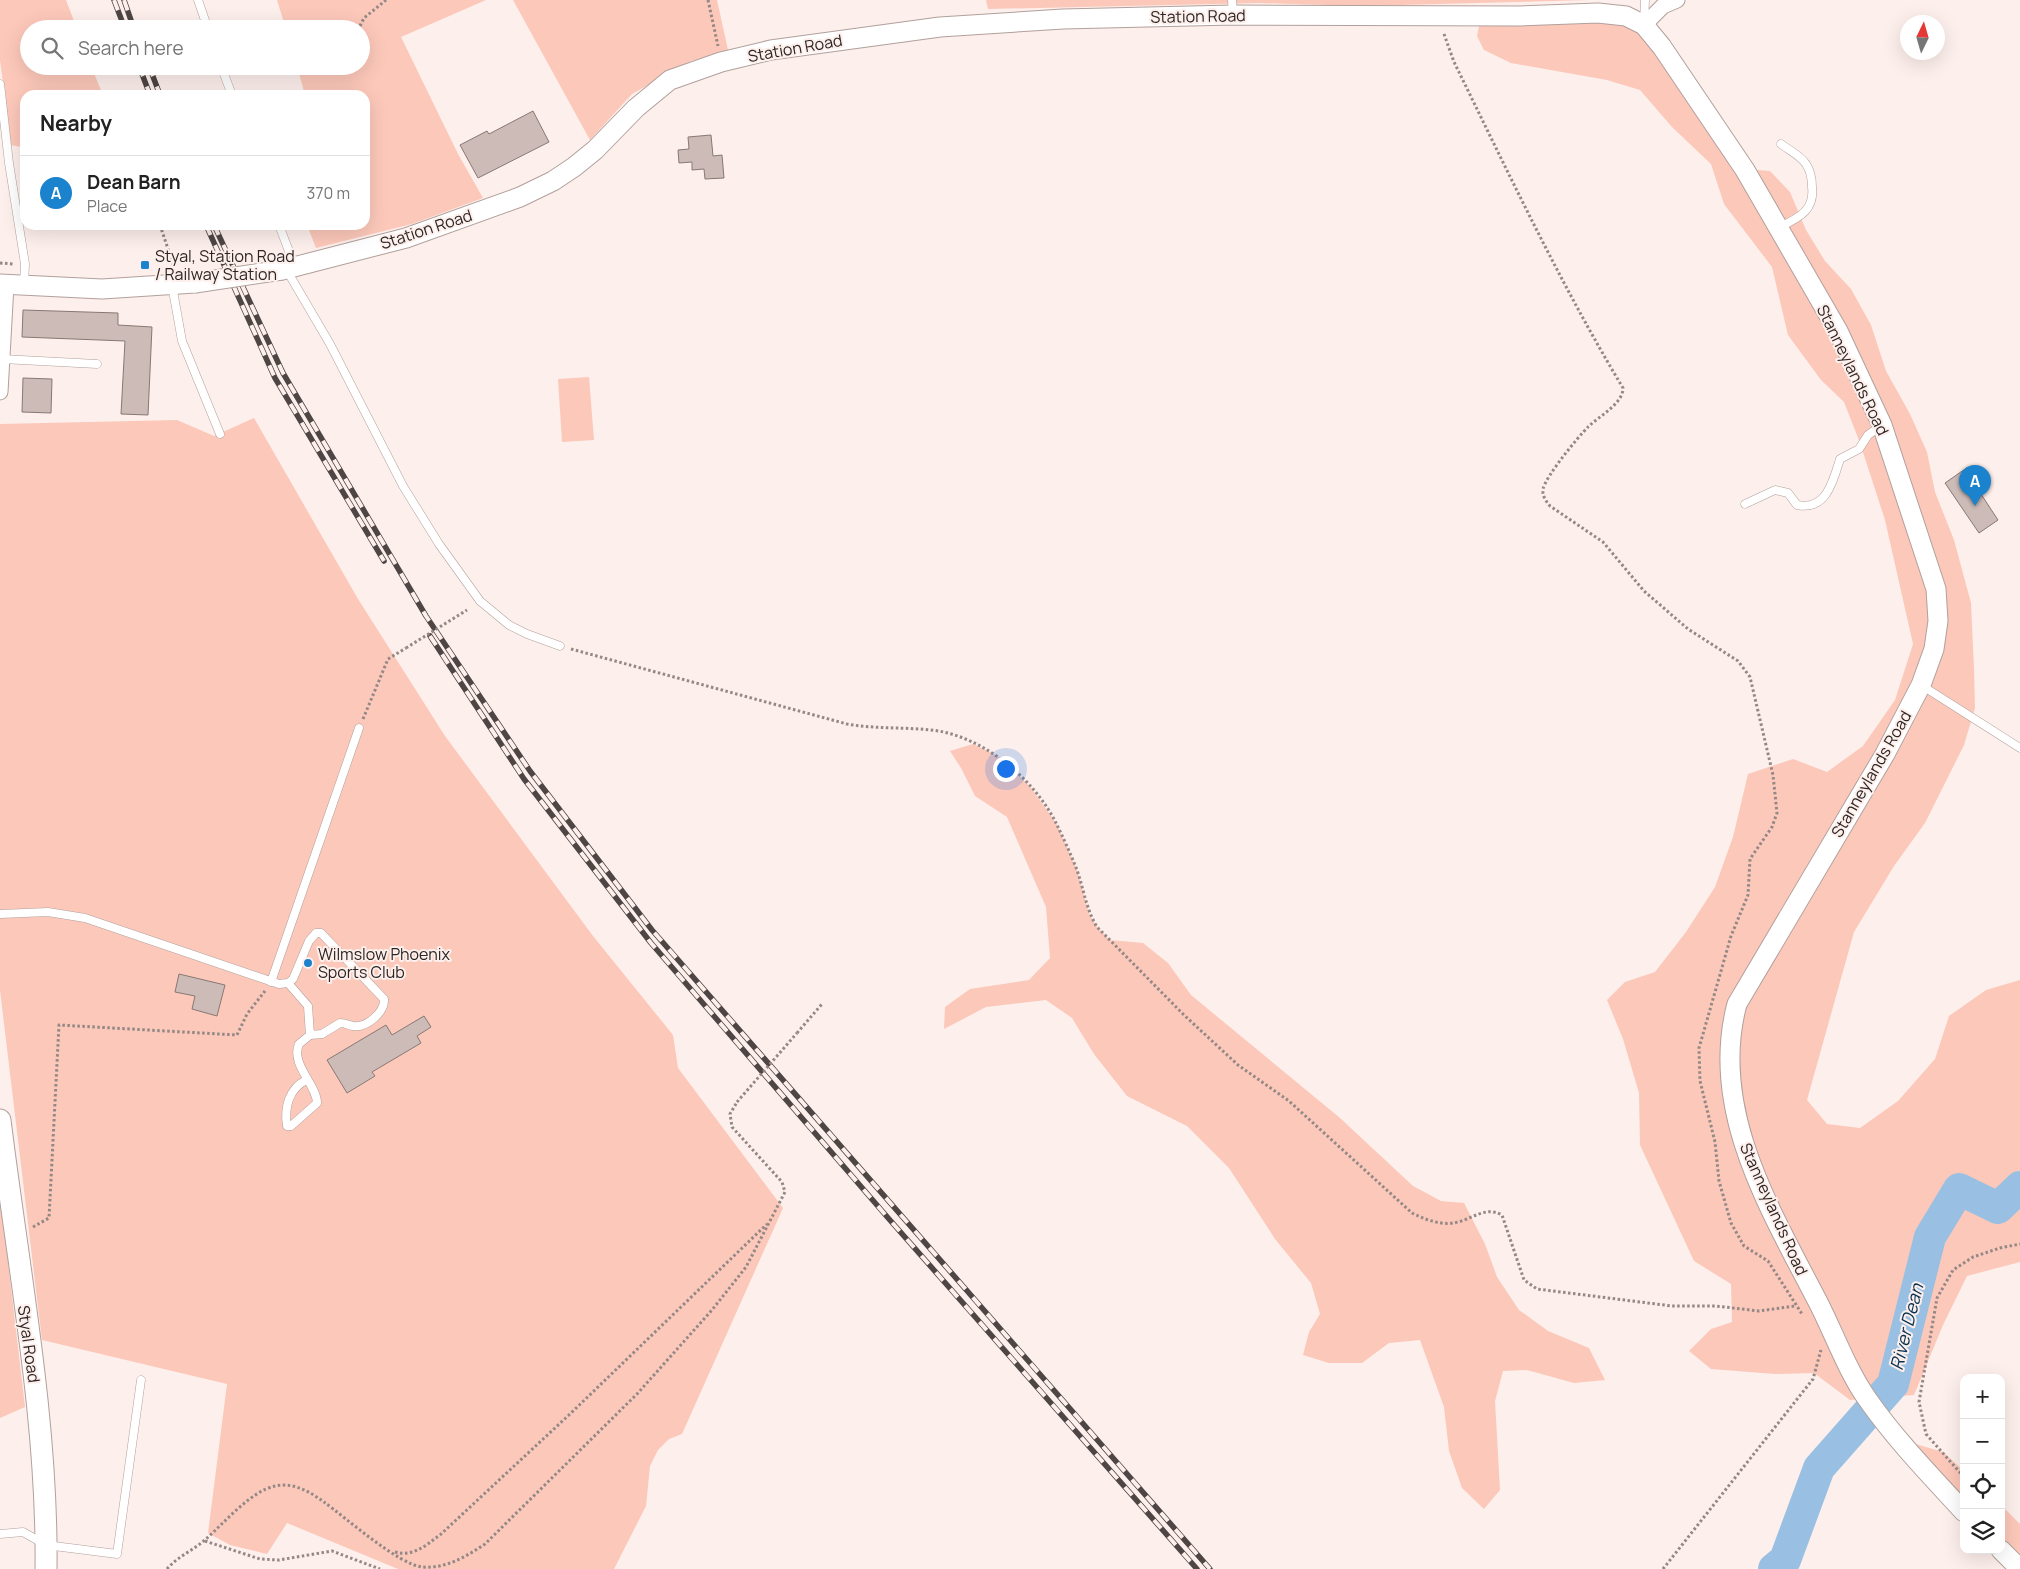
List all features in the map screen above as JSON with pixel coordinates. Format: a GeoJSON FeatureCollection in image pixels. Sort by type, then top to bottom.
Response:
{"type":"FeatureCollection","features":[{"type":"Feature","properties":{"kind":"main road","name":"Styal Road"},"geometry":{"type":"LineString","coordinates":[[0,1120],[35,1388],[46,1569]]}},
{"type":"Feature","properties":{"kind":"street"},"geometry":{"type":"LineString","coordinates":[[1644,25],[1663,6],[1677,0]]}},
{"type":"Feature","properties":{"kind":"street","name":"Station Road"},"geometry":{"type":"LineString","coordinates":[[10,285],[102,288],[182,284],[288,268],[406,238],[476,214],[536,189],[574,167],[595,150],[636,108],[670,80],[721,62],[770,50],[815,42],[989,22],[1232,8],[1440,16],[1598,13],[1626,16],[1644,25]]}},
{"type":"Feature","properties":{"kind":"street","name":"Stanneylands Road"},"geometry":{"type":"LineString","coordinates":[[1644,25],[1662,47],[1745,170],[1838,331],[1882,425],[1936,589],[1938,621],[1934,649],[1921,685],[1885,754],[1737,1004],[1731,1034],[1731,1077],[1734,1104],[1746,1153],[1779,1228],[1867,1399],[1961,1509]]}},
{"type":"Feature","properties":{"kind":"street"},"geometry":{"type":"LineString","coordinates":[[0,392],[10,285]]}},
{"type":"Feature","properties":{"kind":"street"},"geometry":{"type":"LineString","coordinates":[[2005,1554],[2020,1569]]}},
{"type":"Feature","properties":{"kind":"lane"},"geometry":{"type":"LineString","coordinates":[[198,0],[205,20]]}},
{"type":"Feature","properties":{"kind":"lane"},"geometry":{"type":"LineString","coordinates":[[1644,25],[1645,0]]}},
{"type":"Feature","properties":{"kind":"lane"},"geometry":{"type":"LineString","coordinates":[[224,75],[230,90]]}},
{"type":"Feature","properties":{"kind":"lane"},"geometry":{"type":"LineString","coordinates":[[0,84],[9,163],[25,264],[10,285]]}},
{"type":"Feature","properties":{"kind":"lane"},"geometry":{"type":"LineString","coordinates":[[1778,228],[1797,219],[1810,208],[1814,198],[1812,179],[1806,164],[1781,144]]}},
{"type":"Feature","properties":{"kind":"lane"},"geometry":{"type":"LineString","coordinates":[[281,230],[288,268],[330,344],[402,486],[439,544],[480,601],[509,625],[560,646]]}},
{"type":"Feature","properties":{"kind":"lane"},"geometry":{"type":"LineString","coordinates":[[182,284],[182,340],[220,434]]}},
{"type":"Feature","properties":{"kind":"lane"},"geometry":{"type":"LineString","coordinates":[[2,359],[97,364]]}},
{"type":"Feature","properties":{"kind":"lane"},"geometry":{"type":"LineString","coordinates":[[1745,504],[1775,490],[1788,493],[1796,505],[1813,505],[1825,497],[1833,485],[1840,460],[1859,449],[1868,435],[1882,425]]}},
{"type":"Feature","properties":{"kind":"lane"},"geometry":{"type":"LineString","coordinates":[[1921,685],[2020,748]]}},
{"type":"Feature","properties":{"kind":"lane"},"geometry":{"type":"LineString","coordinates":[[271,982],[359,728]]}},
{"type":"Feature","properties":{"kind":"lane"},"geometry":{"type":"LineString","coordinates":[[0,914],[48,912],[85,918],[271,982],[288,983],[293,979],[309,941],[316,933],[321,933],[384,999],[382,1010],[364,1025],[353,1026],[340,1023],[322,1034],[310,1035],[298,1048],[306,1080],[317,1096],[317,1103],[291,1126],[287,1126],[289,1096],[298,1084],[306,1080]]}},
{"type":"Feature","properties":{"kind":"lane"},"geometry":{"type":"LineString","coordinates":[[288,983],[308,1006],[310,1035]]}},
{"type":"Feature","properties":{"kind":"lane"},"geometry":{"type":"LineString","coordinates":[[0,1534],[23,1532],[46,1545],[117,1554],[141,1380]]}},
{"type":"Feature","properties":{"kind":"path"},"geometry":{"type":"LineString","coordinates":[[363,20],[386,0]]}},
{"type":"Feature","properties":{"kind":"path"},"geometry":{"type":"LineString","coordinates":[[708,0],[721,62]]}},
{"type":"Feature","properties":{"kind":"path"},"geometry":{"type":"LineString","coordinates":[[1440,16],[1449,52],[1484,124],[1582,317],[1623,388],[1619,400],[1588,428],[1565,455],[1543,489],[1545,500],[1550,506],[1603,542],[1644,591],[1688,629],[1738,661],[1750,677],[1773,775],[1777,813],[1772,827],[1761,846],[1752,855],[1748,895],[1740,914]]}},
{"type":"Feature","properties":{"kind":"path"},"geometry":{"type":"LineString","coordinates":[[162,230],[182,284]]}},
{"type":"Feature","properties":{"kind":"path"},"geometry":{"type":"LineString","coordinates":[[359,728],[388,659],[467,610]]}},
{"type":"Feature","properties":{"kind":"path"},"geometry":{"type":"LineString","coordinates":[[560,646],[847,724],[951,734],[998,756],[1009,764],[1047,807],[1077,870],[1089,914],[1097,927],[1184,1015],[1238,1065],[1270,1085],[1289,1101],[1412,1213],[1425,1219],[1454,1223],[1480,1213],[1497,1212],[1504,1219],[1524,1280],[1537,1289],[1672,1306],[1716,1306],[1759,1311],[1795,1306]]}},
{"type":"Feature","properties":{"kind":"path"},"geometry":{"type":"LineString","coordinates":[[13,1231],[28,1230],[49,1218],[59,1025],[237,1035],[247,1014],[271,982]]}},
{"type":"Feature","properties":{"kind":"path"},"geometry":{"type":"LineString","coordinates":[[167,1569],[188,1551],[205,1541],[235,1512],[263,1491],[274,1486],[288,1485],[310,1492],[392,1552],[421,1567],[433,1567],[457,1562],[486,1544],[638,1394],[712,1310],[746,1267],[785,1192],[782,1182],[732,1127],[730,1114],[737,1102],[822,1004]]}},
{"type":"Feature","properties":{"kind":"path"},"geometry":{"type":"LineString","coordinates":[[392,1552],[406,1555],[421,1549],[440,1535],[770,1221]]}},
{"type":"Feature","properties":{"kind":"path"},"geometry":{"type":"LineString","coordinates":[[1960,1472],[1926,1434],[1919,1402],[1936,1298],[1953,1270],[1973,1257],[2020,1244]]}},
{"type":"Feature","properties":{"kind":"path"},"geometry":{"type":"LineString","coordinates":[[1663,1569],[1812,1379],[1823,1346]]}},
{"type":"Feature","properties":{"kind":"path"},"geometry":{"type":"LineString","coordinates":[[205,1541],[260,1558],[279,1560],[332,1551],[380,1569]]}},
{"type":"Feature","properties":{"kind":"shaded area"},"geometry":{"type":"Polygon","coordinates":[[[0,0],[66,0],[74,20],[20,20],[20,75],[95,75],[101,90],[20,90],[20,147],[11,145],[0,60],[0,0]]]}},
{"type":"Feature","properties":{"kind":"shaded area"},"geometry":{"type":"Polygon","coordinates":[[[277,0],[486,0],[401,37],[458,154],[483,198],[412,224],[316,248],[309,230],[370,230],[370,90],[304,90],[299,75],[370,75],[370,20],[283,20],[277,0]]]}},
{"type":"Feature","properties":{"kind":"shaded area"},"geometry":{"type":"Polygon","coordinates":[[[513,0],[717,0],[728,50],[691,61],[632,94],[590,140],[513,0]]]}},
{"type":"Feature","properties":{"kind":"shaded area"},"geometry":{"type":"Polygon","coordinates":[[[986,0],[1589,0],[1361,6],[1259,3],[988,9],[986,0]]]}},
{"type":"Feature","properties":{"kind":"shaded area"},"geometry":{"type":"Polygon","coordinates":[[[1481,16],[1626,16],[1745,169],[1770,171],[1790,192],[1806,230],[1825,261],[1851,289],[1871,325],[1886,371],[1910,414],[1927,452],[1935,492],[1954,540],[1971,603],[1975,708],[1964,745],[1925,823],[1894,866],[1854,932],[1807,1100],[1827,1124],[1860,1128],[1898,1101],[1935,1059],[1949,1016],[1986,990],[2020,980],[2020,1262],[1967,1276],[1943,1325],[1914,1395],[1850,1400],[1814,1373],[1775,1374],[1711,1369],[1689,1351],[1711,1329],[1732,1322],[1731,1284],[1694,1261],[1640,1145],[1639,1093],[1623,1039],[1607,1000],[1625,982],[1655,972],[1686,932],[1715,887],[1733,837],[1748,774],[1793,759],[1827,772],[1863,746],[1895,700],[1913,644],[1885,520],[1860,443],[1844,402],[1821,380],[1788,335],[1772,267],[1724,204],[1711,164],[1672,127],[1640,90],[1607,80],[1511,63],[1484,50],[1477,36],[1481,16]]]}},
{"type":"Feature","properties":{"kind":"shaded area"},"geometry":{"type":"Polygon","coordinates":[[[589,377],[594,440],[562,442],[558,379],[589,377]]]}},
{"type":"Feature","properties":{"kind":"shaded area","name":"Wilmslow Phoenix Sports Club"},"geometry":{"type":"Polygon","coordinates":[[[254,418],[358,599],[445,736],[593,936],[673,1035],[678,1068],[783,1208],[682,1434],[669,1439],[658,1450],[650,1466],[646,1506],[614,1569],[398,1569],[287,1523],[267,1554],[230,1545],[208,1533],[227,1384],[42,1340],[0,990],[0,424],[177,420],[214,436],[254,418]]]}},
{"type":"Feature","properties":{"kind":"shaded area"},"geometry":{"type":"Polygon","coordinates":[[[973,744],[998,756],[1009,764],[1031,788],[1056,823],[1077,870],[1089,914],[1097,927],[1110,940],[1143,943],[1168,963],[1191,995],[1340,1118],[1413,1186],[1441,1201],[1464,1203],[1485,1244],[1497,1277],[1519,1310],[1548,1331],[1589,1348],[1605,1380],[1574,1383],[1527,1370],[1503,1371],[1495,1401],[1500,1490],[1484,1509],[1462,1488],[1449,1451],[1444,1407],[1420,1340],[1389,1343],[1362,1363],[1329,1363],[1303,1355],[1309,1332],[1320,1314],[1311,1283],[1275,1239],[1229,1168],[1187,1126],[1127,1096],[1094,1054],[1072,1018],[1046,1000],[986,1007],[944,1029],[945,1007],[970,989],[1029,980],[1050,958],[1046,907],[1007,817],[975,796],[950,751],[973,744]]]}},
{"type":"Feature","properties":{"kind":"shaded area"},"geometry":{"type":"Polygon","coordinates":[[[0,1194],[25,1407],[0,1418],[0,1194]]]}},
{"type":"Feature","properties":{"kind":"shaded area"},"geometry":{"type":"Polygon","coordinates":[[[1912,1443],[1943,1452],[1960,1467],[1960,1497],[1912,1443]]]}},
{"type":"Feature","properties":{"kind":"shaded area"},"geometry":{"type":"Polygon","coordinates":[[[2005,1509],[2020,1524],[2020,1564],[2005,1547],[2005,1509]]]}},
{"type":"Feature","properties":{"kind":"building"},"geometry":{"type":"Polygon","coordinates":[[[533,111],[549,142],[478,178],[460,145],[487,131],[489,134],[533,111]]]}},
{"type":"Feature","properties":{"kind":"building"},"geometry":{"type":"Polygon","coordinates":[[[711,135],[713,156],[722,155],[724,178],[705,179],[704,169],[692,170],[692,162],[679,163],[678,150],[689,149],[688,137],[711,135]]]}},
{"type":"Feature","properties":{"kind":"building"},"geometry":{"type":"Polygon","coordinates":[[[23,310],[118,313],[118,325],[152,327],[148,415],[121,414],[125,341],[22,337],[23,310]]]}},
{"type":"Feature","properties":{"kind":"building"},"geometry":{"type":"Polygon","coordinates":[[[23,378],[52,379],[51,413],[22,412],[23,378]]]}},
{"type":"Feature","properties":{"kind":"building"},"geometry":{"type":"Polygon","coordinates":[[[1968,467],[1983,489],[1979,491],[1998,520],[1979,533],[1945,483],[1968,467]]]}},
{"type":"Feature","properties":{"kind":"building"},"geometry":{"type":"Polygon","coordinates":[[[179,974],[225,985],[217,1016],[192,1009],[195,996],[175,992],[179,974]]]}},
{"type":"Feature","properties":{"kind":"building"},"geometry":{"type":"Polygon","coordinates":[[[424,1016],[431,1027],[417,1036],[421,1043],[372,1072],[375,1076],[347,1093],[327,1060],[386,1025],[392,1035],[424,1016]]]}},
{"type":"Feature","properties":{"kind":"waterway","name":"River Dean"},"geometry":{"type":"LineString","coordinates":[[1774,1569],[1785,1560],[1819,1468],[1893,1384],[1930,1237],[1959,1189],[1998,1208],[2020,1187]]}},
{"type":"Feature","properties":{"kind":"railway"},"geometry":{"type":"LineString","coordinates":[[114,0],[122,20]]}},
{"type":"Feature","properties":{"kind":"railway"},"geometry":{"type":"LineString","coordinates":[[124,0],[131,20]]}},
{"type":"Feature","properties":{"kind":"railway"},"geometry":{"type":"LineString","coordinates":[[142,75],[148,90]]}},
{"type":"Feature","properties":{"kind":"railway"},"geometry":{"type":"LineString","coordinates":[[152,75],[158,90]]}},
{"type":"Feature","properties":{"kind":"railway"},"geometry":{"type":"LineString","coordinates":[[208,230],[275,378],[384,561]]}},
{"type":"Feature","properties":{"kind":"railway"},"geometry":{"type":"LineString","coordinates":[[216,230],[283,373],[426,616],[530,771],[652,930],[1210,1569]]}},
{"type":"Feature","properties":{"kind":"railway"},"geometry":{"type":"LineString","coordinates":[[430,636],[524,779],[651,943],[889,1219],[1197,1569]]}},
{"type":"Feature","properties":{"kind":"place","name":"Styal, Station Road / Railway Station"},"geometry":{"type":"Point","coordinates":[145,265]}},
{"type":"Feature","properties":{"kind":"place","name":"Dean Barn"},"geometry":{"type":"Point","coordinates":[1975,506]}},
{"type":"Feature","properties":{"kind":"place","name":"Wilmslow Phoenix Sports Club"},"geometry":{"type":"Point","coordinates":[308,963]}}]}
